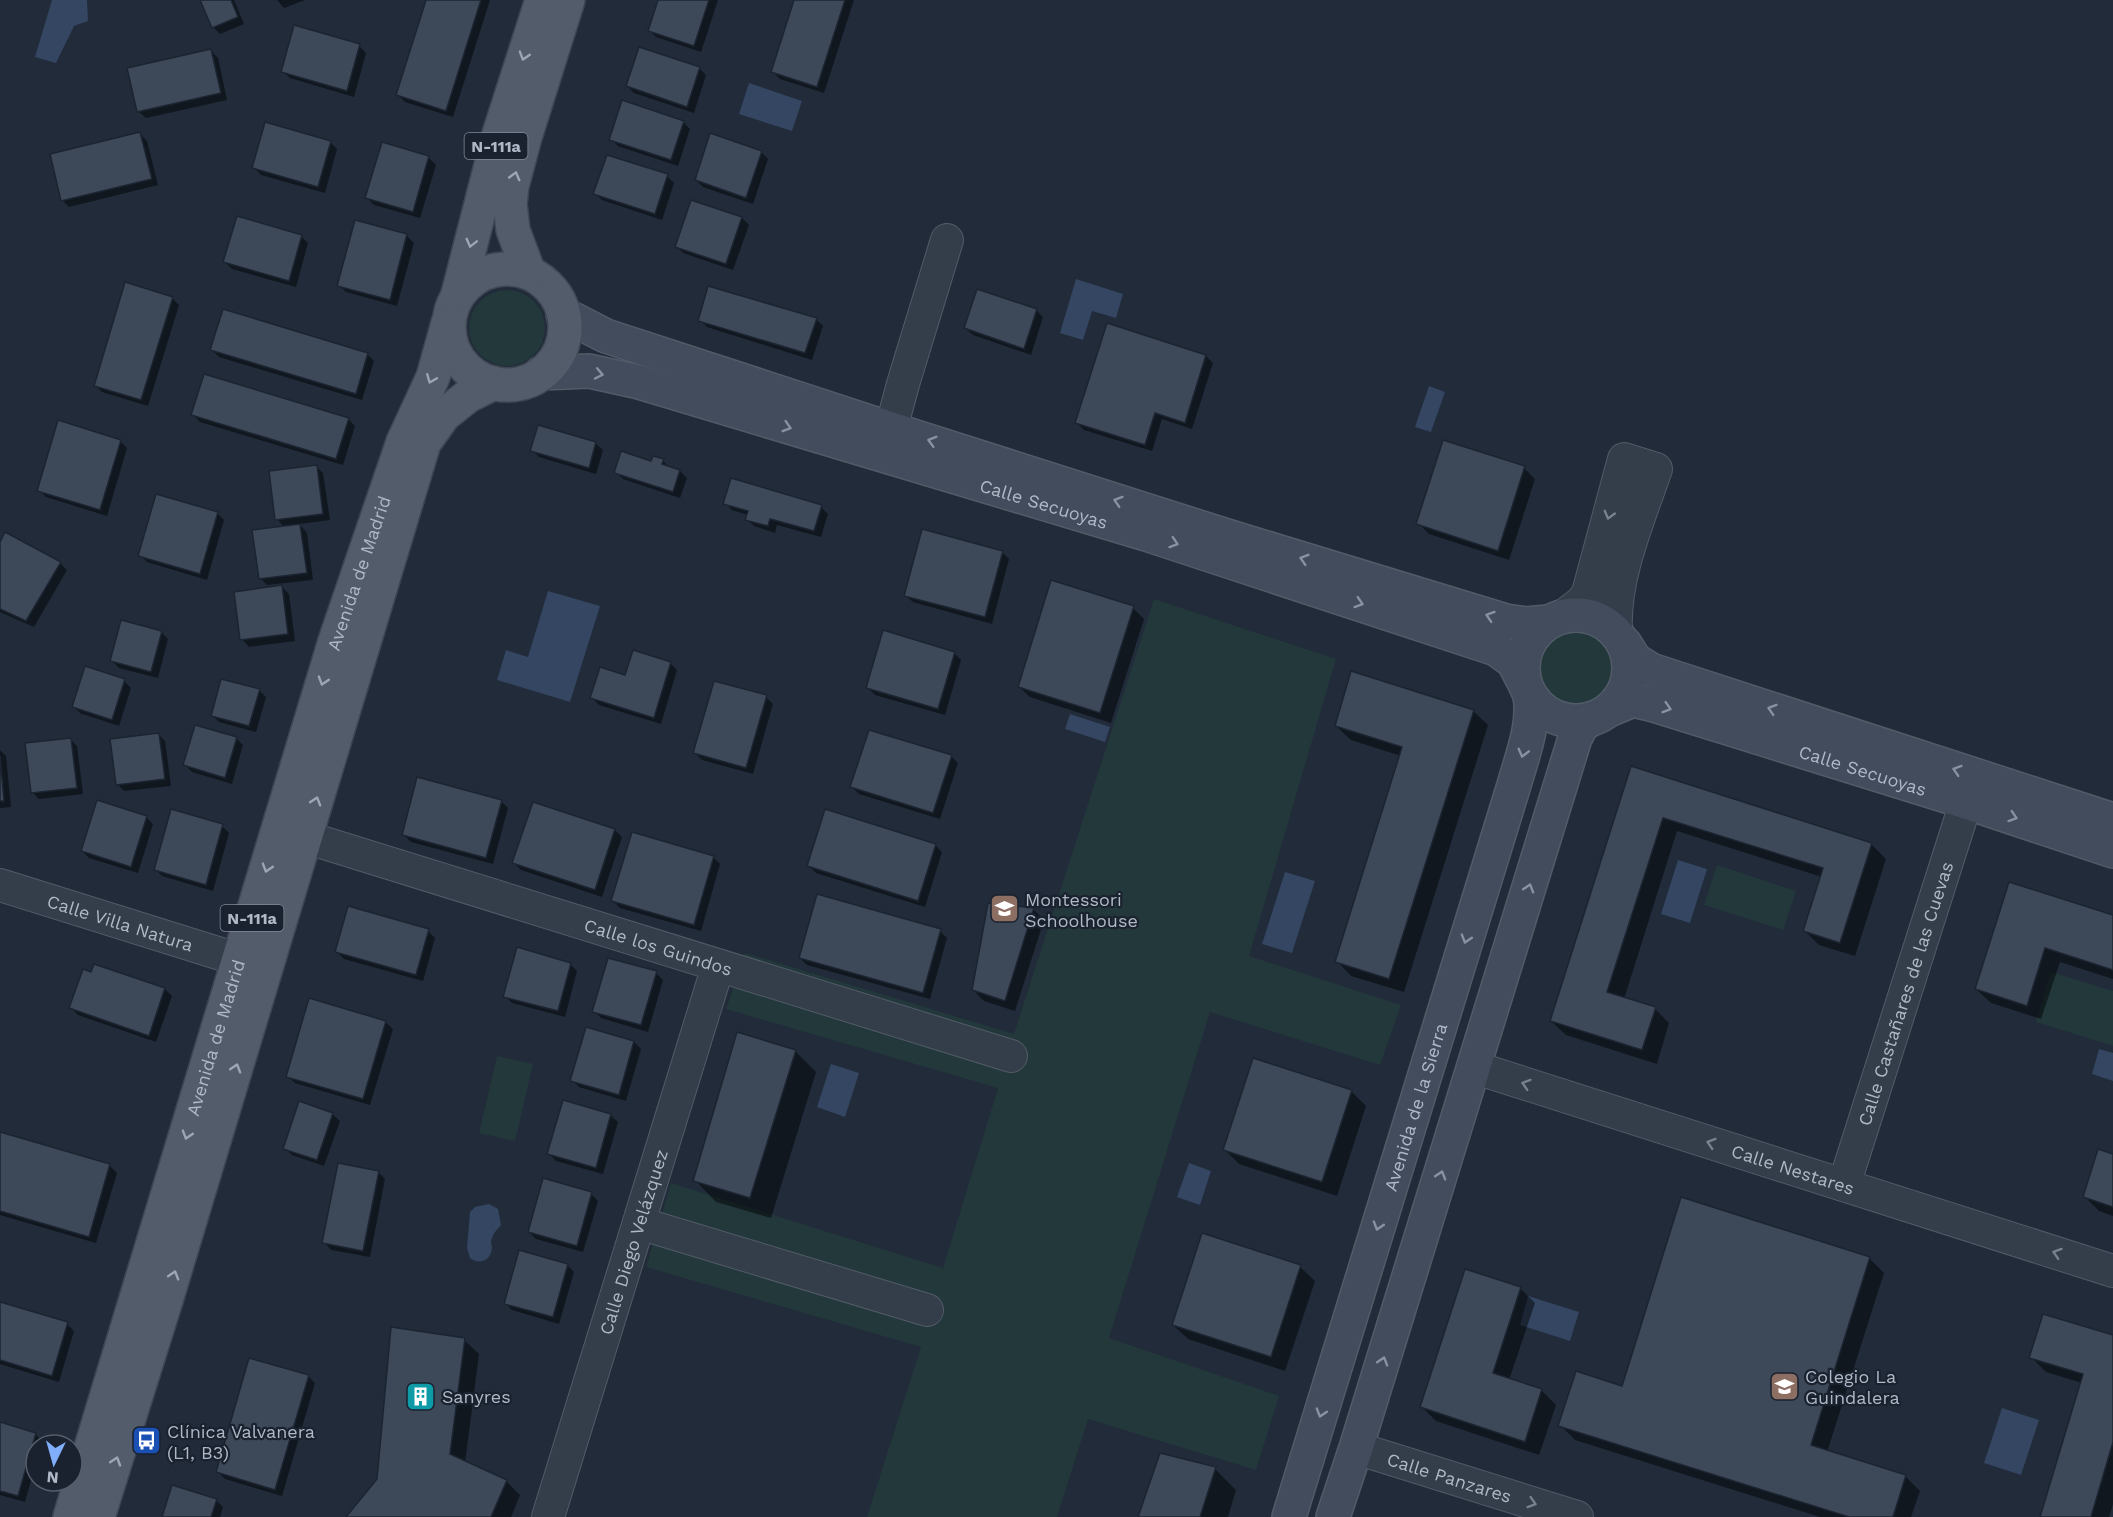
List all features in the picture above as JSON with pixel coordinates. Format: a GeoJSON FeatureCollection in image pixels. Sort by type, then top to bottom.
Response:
{"type":"FeatureCollection","features":[{"type":"Feature","properties":{"kind":"main road","name":"Avenida de Madrid"},"geometry":{"type":"LineString","coordinates":[[70,1517],[335,641],[396,461],[433,377],[499,134],[542,0]]}},
{"type":"Feature","properties":{"kind":"main road","name":"N-111a"},"geometry":{"type":"LineString","coordinates":[[529,273],[513,230],[510,204],[512,186],[568,0]]}},
{"type":"Feature","properties":{"kind":"main road"},"geometry":{"type":"LineString","coordinates":[[453,309],[472,280],[490,271],[510,268],[529,273],[545,283],[557,297],[564,314],[565,331],[561,347],[553,362],[541,374]]}},
{"type":"Feature","properties":{"kind":"main road","name":"N-111a"},"geometry":{"type":"LineString","coordinates":[[453,309],[453,347],[466,368],[479,378],[494,383],[510,384],[526,381],[541,374]]}},
{"type":"Feature","properties":{"kind":"main road","name":"Calle Secuoyas"},"geometry":{"type":"LineString","coordinates":[[564,314],[606,336],[1230,537],[1506,621],[1526,624],[1556,619]]}},
{"type":"Feature","properties":{"kind":"main road","name":"Calle Secuoyas"},"geometry":{"type":"LineString","coordinates":[[541,374],[589,371],[639,382],[1146,534],[1496,649],[1513,661],[1528,690]]}},
{"type":"Feature","properties":{"kind":"main road","name":"Avenida de Madrid"},"geometry":{"type":"LineString","coordinates":[[98,1517],[167,1297],[424,443],[444,415],[468,396],[494,383]]}},
{"type":"Feature","properties":{"kind":"main road"},"geometry":{"type":"LineString","coordinates":[[1333,1517],[1575,738],[1582,725],[1601,714],[1622,695],[1629,679],[1630,661],[1620,637],[1601,620],[1583,615],[1556,619],[1534,634],[1526,649],[1522,667],[1528,690],[1542,709],[1557,718],[1574,721],[1601,714]]}},
{"type":"Feature","properties":{"kind":"main road","name":"Calle Secuoyas"},"geometry":{"type":"LineString","coordinates":[[1620,637],[1635,660],[1651,670],[2113,820]]}},
{"type":"Feature","properties":{"kind":"main road","name":"Avenida de la Sierra"},"geometry":{"type":"LineString","coordinates":[[1289,1517],[1521,759],[1533,708],[1528,690]]}},
{"type":"Feature","properties":{"kind":"main road","name":"Calle Secuoyas"},"geometry":{"type":"LineString","coordinates":[[1601,714],[1633,700],[1654,705],[2113,850]]}},
{"type":"Feature","properties":{"kind":"street"},"geometry":{"type":"LineString","coordinates":[[891,429],[947,240]]}},
{"type":"Feature","properties":{"kind":"street"},"geometry":{"type":"LineString","coordinates":[[1556,619],[1576,608],[1588,593],[1624,459],[1656,469],[1619,590],[1615,610],[1620,637]]}},
{"type":"Feature","properties":{"kind":"street","name":"Calle Castañares de las Cuevas"},"geometry":{"type":"LineString","coordinates":[[1844,1185],[1966,802]]}},
{"type":"Feature","properties":{"kind":"street","name":"Calle los Guindos"},"geometry":{"type":"LineString","coordinates":[[305,837],[1011,1056]]}},
{"type":"Feature","properties":{"kind":"street","name":"Calle Villa Natura"},"geometry":{"type":"LineString","coordinates":[[0,885],[240,960]]}},
{"type":"Feature","properties":{"kind":"street","name":"Calle Diego Velázquez"},"geometry":{"type":"LineString","coordinates":[[548,1517],[718,966]]}},
{"type":"Feature","properties":{"kind":"street","name":"Calle Nestares"},"geometry":{"type":"LineString","coordinates":[[1473,1067],[2113,1271]]}},
{"type":"Feature","properties":{"kind":"street"},"geometry":{"type":"LineString","coordinates":[[639,1223],[927,1310]]}},
{"type":"Feature","properties":{"kind":"street","name":"Calle Panzares"},"geometry":{"type":"LineString","coordinates":[[1356,1448],[1577,1517]]}},
{"type":"Feature","properties":{"kind":"green space"},"geometry":{"type":"Polygon","coordinates":[[[507,290],[521,293],[534,301],[542,314],[545,328],[542,342],[534,355],[521,363],[507,366],[493,363],[480,355],[472,342],[469,328],[472,314],[480,301],[493,293],[507,290]]]}},
{"type":"Feature","properties":{"kind":"green space"},"geometry":{"type":"Polygon","coordinates":[[[1154,599],[1336,659],[1249,956],[1401,1005],[1380,1065],[1210,1012],[1109,1338],[1279,1396],[1256,1470],[1088,1419],[1057,1517],[867,1517],[921,1347],[646,1267],[671,1183],[943,1268],[998,1088],[726,1009],[745,953],[1014,1034],[1154,599]]]}},
{"type":"Feature","properties":{"kind":"green space"},"geometry":{"type":"Polygon","coordinates":[[[1586,618],[1601,623],[1627,660],[1627,676],[1621,690],[1582,714],[1566,712],[1551,705],[1540,694],[1531,663],[1535,648],[1543,635],[1586,618]]]}},
{"type":"Feature","properties":{"kind":"green space"},"geometry":{"type":"Polygon","coordinates":[[[1717,865],[1796,891],[1783,930],[1704,905],[1717,865]]]}},
{"type":"Feature","properties":{"kind":"green space"},"geometry":{"type":"Polygon","coordinates":[[[2051,972],[2113,991],[2113,1046],[2036,1022],[2051,972]]]}},
{"type":"Feature","properties":{"kind":"green space"},"geometry":{"type":"Polygon","coordinates":[[[497,1056],[533,1064],[515,1141],[479,1133],[497,1056]]]}},
{"type":"Feature","properties":{"kind":"water"},"geometry":{"type":"Polygon","coordinates":[[[52,0],[87,0],[88,21],[74,26],[56,63],[35,57],[52,0]]]}},
{"type":"Feature","properties":{"kind":"water"},"geometry":{"type":"Polygon","coordinates":[[[749,83],[802,101],[792,131],[739,114],[749,83]]]}},
{"type":"Feature","properties":{"kind":"water"},"geometry":{"type":"Polygon","coordinates":[[[1076,279],[1123,294],[1116,318],[1092,311],[1083,340],[1060,333],[1076,279]]]}},
{"type":"Feature","properties":{"kind":"water"},"geometry":{"type":"Polygon","coordinates":[[[1429,386],[1445,392],[1431,432],[1415,427],[1429,386]]]}},
{"type":"Feature","properties":{"kind":"water"},"geometry":{"type":"Polygon","coordinates":[[[548,591],[600,606],[570,702],[497,680],[506,650],[528,657],[548,591]]]}},
{"type":"Feature","properties":{"kind":"water"},"geometry":{"type":"Polygon","coordinates":[[[1070,714],[1110,727],[1105,742],[1065,729],[1070,714]]]}},
{"type":"Feature","properties":{"kind":"water"},"geometry":{"type":"Polygon","coordinates":[[[1678,860],[1707,869],[1690,923],[1661,914],[1678,860]]]}},
{"type":"Feature","properties":{"kind":"water"},"geometry":{"type":"Polygon","coordinates":[[[1285,872],[1315,881],[1292,953],[1262,944],[1285,872]]]}},
{"type":"Feature","properties":{"kind":"water"},"geometry":{"type":"Polygon","coordinates":[[[2099,1049],[2113,1053],[2113,1081],[2092,1074],[2099,1049]]]}},
{"type":"Feature","properties":{"kind":"water"},"geometry":{"type":"Polygon","coordinates":[[[831,1064],[859,1073],[845,1117],[817,1107],[831,1064]]]}},
{"type":"Feature","properties":{"kind":"water"},"geometry":{"type":"Polygon","coordinates":[[[1189,1163],[1211,1171],[1200,1205],[1177,1197],[1189,1163]]]}},
{"type":"Feature","properties":{"kind":"water"},"geometry":{"type":"Polygon","coordinates":[[[489,1204],[498,1209],[501,1225],[494,1233],[491,1252],[487,1259],[477,1261],[470,1258],[467,1248],[470,1212],[475,1207],[489,1204]]]}},
{"type":"Feature","properties":{"kind":"water"},"geometry":{"type":"Polygon","coordinates":[[[1528,1296],[1579,1312],[1570,1341],[1520,1325],[1528,1296]]]}},
{"type":"Feature","properties":{"kind":"water"},"geometry":{"type":"Polygon","coordinates":[[[2002,1408],[2039,1420],[2021,1475],[1984,1463],[2002,1408]]]}},
{"type":"Feature","properties":{"kind":"building"},"geometry":{"type":"Polygon","coordinates":[[[200,0],[231,0],[238,17],[212,28],[200,0]]]}},
{"type":"Feature","properties":{"kind":"building"},"geometry":{"type":"Polygon","coordinates":[[[426,0],[481,0],[446,111],[396,95],[426,0]]]}},
{"type":"Feature","properties":{"kind":"building"},"geometry":{"type":"Polygon","coordinates":[[[658,0],[709,0],[694,46],[648,31],[658,0]]]}},
{"type":"Feature","properties":{"kind":"building"},"geometry":{"type":"Polygon","coordinates":[[[794,0],[845,0],[817,87],[771,72],[794,0]]]}},
{"type":"Feature","properties":{"kind":"building"},"geometry":{"type":"Polygon","coordinates":[[[294,25],[360,44],[347,91],[281,72],[294,25]]]}},
{"type":"Feature","properties":{"kind":"building"},"geometry":{"type":"Polygon","coordinates":[[[639,47],[700,67],[687,107],[626,86],[639,47]]]}},
{"type":"Feature","properties":{"kind":"building"},"geometry":{"type":"Polygon","coordinates":[[[211,49],[221,93],[137,112],[127,68],[211,49]]]}},
{"type":"Feature","properties":{"kind":"building"},"geometry":{"type":"Polygon","coordinates":[[[622,100],[684,121],[671,160],[609,140],[622,100]]]}},
{"type":"Feature","properties":{"kind":"building"},"geometry":{"type":"Polygon","coordinates":[[[265,122],[331,141],[318,187],[252,168],[265,122]]]}},
{"type":"Feature","properties":{"kind":"building"},"geometry":{"type":"Polygon","coordinates":[[[140,132],[152,179],[61,201],[50,154],[140,132]]]}},
{"type":"Feature","properties":{"kind":"building"},"geometry":{"type":"Polygon","coordinates":[[[710,133],[762,151],[746,198],[695,180],[710,133]]]}},
{"type":"Feature","properties":{"kind":"building"},"geometry":{"type":"Polygon","coordinates":[[[382,142],[429,156],[413,212],[365,198],[382,142]]]}},
{"type":"Feature","properties":{"kind":"building"},"geometry":{"type":"Polygon","coordinates":[[[607,155],[668,174],[655,214],[593,194],[607,155]]]}},
{"type":"Feature","properties":{"kind":"building"},"geometry":{"type":"Polygon","coordinates":[[[691,200],[742,217],[726,264],[675,247],[691,200]]]}},
{"type":"Feature","properties":{"kind":"building"},"geometry":{"type":"Polygon","coordinates":[[[237,216],[302,235],[289,281],[223,262],[237,216]]]}},
{"type":"Feature","properties":{"kind":"building"},"geometry":{"type":"Polygon","coordinates":[[[355,220],[407,234],[390,300],[337,286],[355,220]]]}},
{"type":"Feature","properties":{"kind":"building"},"geometry":{"type":"Polygon","coordinates":[[[125,282],[173,297],[141,400],[94,386],[125,282]]]}},
{"type":"Feature","properties":{"kind":"building"},"geometry":{"type":"Polygon","coordinates":[[[708,286],[817,318],[805,353],[698,321],[708,286]]]}},
{"type":"Feature","properties":{"kind":"building"},"geometry":{"type":"Polygon","coordinates":[[[977,289],[1037,309],[1024,349],[964,328],[977,289]]]}},
{"type":"Feature","properties":{"kind":"building"},"geometry":{"type":"Polygon","coordinates":[[[223,309],[368,353],[356,394],[210,350],[223,309]]]}},
{"type":"Feature","properties":{"kind":"building"},"geometry":{"type":"Polygon","coordinates":[[[1107,323],[1206,355],[1185,423],[1155,413],[1145,445],[1075,423],[1107,323]]]}},
{"type":"Feature","properties":{"kind":"building"},"geometry":{"type":"Polygon","coordinates":[[[204,374],[349,418],[336,459],[191,415],[204,374]]]}},
{"type":"Feature","properties":{"kind":"building"},"geometry":{"type":"Polygon","coordinates":[[[58,420],[121,440],[100,510],[37,491],[58,420]]]}},
{"type":"Feature","properties":{"kind":"building"},"geometry":{"type":"Polygon","coordinates":[[[538,425],[596,442],[589,468],[530,451],[538,425]]]}},
{"type":"Feature","properties":{"kind":"building"},"geometry":{"type":"Polygon","coordinates":[[[1443,440],[1525,466],[1498,551],[1416,524],[1443,440]]]}},
{"type":"Feature","properties":{"kind":"building"},"geometry":{"type":"Polygon","coordinates":[[[621,451],[651,461],[653,456],[664,459],[662,464],[680,470],[673,492],[614,473],[621,451]]]}},
{"type":"Feature","properties":{"kind":"building"},"geometry":{"type":"Polygon","coordinates":[[[317,465],[323,514],[275,520],[269,471],[317,465]]]}},
{"type":"Feature","properties":{"kind":"building"},"geometry":{"type":"Polygon","coordinates":[[[731,478],[822,505],[814,531],[770,519],[768,526],[745,520],[748,511],[723,504],[731,478]]]}},
{"type":"Feature","properties":{"kind":"building"},"geometry":{"type":"Polygon","coordinates":[[[156,494],[218,512],[200,574],[138,556],[156,494]]]}},
{"type":"Feature","properties":{"kind":"building"},"geometry":{"type":"Polygon","coordinates":[[[300,524],[307,573],[259,579],[252,530],[300,524]]]}},
{"type":"Feature","properties":{"kind":"building"},"geometry":{"type":"Polygon","coordinates":[[[922,529],[1003,551],[985,617],[904,596],[922,529]]]}},
{"type":"Feature","properties":{"kind":"building"},"geometry":{"type":"Polygon","coordinates":[[[5,532],[61,562],[26,621],[0,609],[0,542],[5,532]]]}},
{"type":"Feature","properties":{"kind":"building"},"geometry":{"type":"Polygon","coordinates":[[[1051,580],[1134,606],[1100,713],[1018,687],[1051,580]]]}},
{"type":"Feature","properties":{"kind":"building"},"geometry":{"type":"Polygon","coordinates":[[[282,585],[288,634],[240,640],[234,592],[282,585]]]}},
{"type":"Feature","properties":{"kind":"building"},"geometry":{"type":"Polygon","coordinates":[[[121,620],[162,631],[151,672],[110,661],[121,620]]]}},
{"type":"Feature","properties":{"kind":"building"},"geometry":{"type":"Polygon","coordinates":[[[883,630],[955,652],[938,709],[866,688],[883,630]]]}},
{"type":"Feature","properties":{"kind":"building"},"geometry":{"type":"Polygon","coordinates":[[[633,650],[671,662],[654,718],[590,698],[600,667],[625,675],[633,650]]]}},
{"type":"Feature","properties":{"kind":"building"},"geometry":{"type":"Polygon","coordinates":[[[85,666],[125,679],[112,720],[72,707],[85,666]]]}},
{"type":"Feature","properties":{"kind":"building"},"geometry":{"type":"Polygon","coordinates":[[[1351,671],[1474,710],[1389,979],[1335,962],[1402,747],[1335,726],[1351,671]]]}},
{"type":"Feature","properties":{"kind":"building"},"geometry":{"type":"Polygon","coordinates":[[[221,679],[260,689],[249,726],[211,716],[221,679]]]}},
{"type":"Feature","properties":{"kind":"building"},"geometry":{"type":"Polygon","coordinates":[[[714,681],[767,695],[746,768],[693,753],[714,681]]]}},
{"type":"Feature","properties":{"kind":"building"},"geometry":{"type":"Polygon","coordinates":[[[195,725],[237,737],[225,778],[183,765],[195,725]]]}},
{"type":"Feature","properties":{"kind":"building"},"geometry":{"type":"Polygon","coordinates":[[[869,730],[952,755],[933,813],[850,787],[869,730]]]}},
{"type":"Feature","properties":{"kind":"building"},"geometry":{"type":"Polygon","coordinates":[[[159,733],[165,779],[116,785],[110,739],[159,733]]]}},
{"type":"Feature","properties":{"kind":"building"},"geometry":{"type":"Polygon","coordinates":[[[71,738],[77,788],[31,793],[25,743],[71,738]]]}},
{"type":"Feature","properties":{"kind":"building"},"geometry":{"type":"Polygon","coordinates":[[[0,755],[4,801],[0,801],[0,755]]]}},
{"type":"Feature","properties":{"kind":"building"},"geometry":{"type":"Polygon","coordinates":[[[1631,766],[1872,843],[1840,943],[1803,931],[1823,868],[1663,818],[1607,992],[1656,1007],[1642,1050],[1550,1021],[1631,766]]]}},
{"type":"Feature","properties":{"kind":"building"},"geometry":{"type":"Polygon","coordinates":[[[417,777],[502,800],[486,858],[402,835],[417,777]]]}},
{"type":"Feature","properties":{"kind":"building"},"geometry":{"type":"Polygon","coordinates":[[[97,800],[147,816],[131,867],[81,851],[97,800]]]}},
{"type":"Feature","properties":{"kind":"building"},"geometry":{"type":"Polygon","coordinates":[[[533,802],[615,829],[595,890],[512,863],[533,802]]]}},
{"type":"Feature","properties":{"kind":"building"},"geometry":{"type":"Polygon","coordinates":[[[171,809],[223,824],[206,885],[154,870],[171,809]]]}},
{"type":"Feature","properties":{"kind":"building"},"geometry":{"type":"Polygon","coordinates":[[[825,809],[936,844],[918,901],[807,866],[825,809]]]}},
{"type":"Feature","properties":{"kind":"building"},"geometry":{"type":"Polygon","coordinates":[[[632,832],[714,856],[694,925],[611,901],[632,832]]]}},
{"type":"Feature","properties":{"kind":"building"},"geometry":{"type":"Polygon","coordinates":[[[2009,882],[2113,915],[2113,970],[2045,948],[2027,1006],[1975,989],[2009,882]]]}},
{"type":"Feature","properties":{"kind":"building"},"geometry":{"type":"Polygon","coordinates":[[[817,894],[941,929],[923,993],[799,958],[817,894]]]}},
{"type":"Feature","properties":{"kind":"building"},"geometry":{"type":"Polygon","coordinates":[[[988,903],[1034,908],[1005,1001],[972,990],[988,903]]]}},
{"type":"Feature","properties":{"kind":"building"},"geometry":{"type":"Polygon","coordinates":[[[348,906],[429,929],[416,975],[335,952],[348,906]]]}},
{"type":"Feature","properties":{"kind":"building"},"geometry":{"type":"Polygon","coordinates":[[[517,947],[571,963],[558,1011],[503,997],[517,947]]]}},
{"type":"Feature","properties":{"kind":"building"},"geometry":{"type":"Polygon","coordinates":[[[608,958],[657,971],[641,1025],[592,1012],[608,958]]]}},
{"type":"Feature","properties":{"kind":"building"},"geometry":{"type":"Polygon","coordinates":[[[94,964],[165,988],[149,1036],[69,1008],[83,969],[91,972],[94,964]]]}},
{"type":"Feature","properties":{"kind":"building"},"geometry":{"type":"Polygon","coordinates":[[[309,998],[386,1021],[363,1099],[286,1077],[309,998]]]}},
{"type":"Feature","properties":{"kind":"building"},"geometry":{"type":"Polygon","coordinates":[[[586,1027],[634,1041],[619,1095],[570,1081],[586,1027]]]}},
{"type":"Feature","properties":{"kind":"building"},"geometry":{"type":"Polygon","coordinates":[[[737,1032],[796,1050],[750,1198],[693,1181],[737,1032]]]}},
{"type":"Feature","properties":{"kind":"building"},"geometry":{"type":"Polygon","coordinates":[[[1253,1058],[1352,1090],[1322,1182],[1223,1150],[1253,1058]]]}},
{"type":"Feature","properties":{"kind":"building"},"geometry":{"type":"Polygon","coordinates":[[[563,1100],[611,1114],[596,1168],[547,1154],[563,1100]]]}},
{"type":"Feature","properties":{"kind":"building"},"geometry":{"type":"Polygon","coordinates":[[[299,1101],[333,1113],[317,1160],[283,1149],[299,1101]]]}},
{"type":"Feature","properties":{"kind":"building"},"geometry":{"type":"Polygon","coordinates":[[[0,1132],[110,1164],[89,1237],[0,1211],[0,1132]]]}},
{"type":"Feature","properties":{"kind":"building"},"geometry":{"type":"Polygon","coordinates":[[[2098,1149],[2113,1154],[2113,1207],[2083,1197],[2098,1149]]]}},
{"type":"Feature","properties":{"kind":"building"},"geometry":{"type":"Polygon","coordinates":[[[338,1163],[379,1171],[363,1251],[322,1243],[338,1163]]]}},
{"type":"Feature","properties":{"kind":"building"},"geometry":{"type":"Polygon","coordinates":[[[543,1178],[592,1192],[577,1246],[528,1232],[543,1178]]]}},
{"type":"Feature","properties":{"kind":"building"},"geometry":{"type":"Polygon","coordinates":[[[1681,1197],[1870,1257],[1811,1445],[1906,1475],[1893,1517],[1849,1517],[1558,1426],[1576,1371],[1622,1386],[1681,1197]]]}},
{"type":"Feature","properties":{"kind":"building"},"geometry":{"type":"Polygon","coordinates":[[[1202,1233],[1301,1265],[1271,1357],[1172,1325],[1202,1233]]]}},
{"type":"Feature","properties":{"kind":"building"},"geometry":{"type":"Polygon","coordinates":[[[519,1250],[568,1264],[553,1317],[504,1304],[519,1250]]]}},
{"type":"Feature","properties":{"kind":"building"},"geometry":{"type":"Polygon","coordinates":[[[1465,1269],[1521,1287],[1493,1373],[1542,1389],[1525,1442],[1420,1407],[1465,1269]]]}},
{"type":"Feature","properties":{"kind":"building"},"geometry":{"type":"Polygon","coordinates":[[[0,1302],[68,1322],[52,1376],[0,1360],[0,1302]]]}},
{"type":"Feature","properties":{"kind":"building"},"geometry":{"type":"Polygon","coordinates":[[[2043,1314],[2113,1335],[2113,1442],[2091,1517],[2040,1517],[2083,1374],[2029,1358],[2043,1314]]]}},
{"type":"Feature","properties":{"kind":"building","name":"Sanyres"},"geometry":{"type":"Polygon","coordinates":[[[391,1327],[465,1338],[450,1454],[507,1480],[491,1517],[346,1517],[377,1479],[391,1327]]]}},
{"type":"Feature","properties":{"kind":"building"},"geometry":{"type":"Polygon","coordinates":[[[249,1358],[309,1375],[275,1490],[216,1472],[249,1358]]]}},
{"type":"Feature","properties":{"kind":"building"},"geometry":{"type":"Polygon","coordinates":[[[0,1422],[36,1433],[24,1433],[24,1475],[18,1496],[0,1491],[0,1422]]]}},
{"type":"Feature","properties":{"kind":"building"},"geometry":{"type":"Polygon","coordinates":[[[1160,1453],[1216,1467],[1200,1517],[1138,1517],[1160,1453]]]}},
{"type":"Feature","properties":{"kind":"building"},"geometry":{"type":"Polygon","coordinates":[[[172,1485],[217,1499],[211,1517],[162,1517],[172,1485]]]}},
{"type":"Feature","properties":{"kind":"place","name":"Montessori Schoolhouse"},"geometry":{"type":"Point","coordinates":[1004,909]}},
{"type":"Feature","properties":{"kind":"place","name":"Colegio La Guindalera"},"geometry":{"type":"Point","coordinates":[1784,1386]}},
{"type":"Feature","properties":{"kind":"place","name":"Sanyres"},"geometry":{"type":"Point","coordinates":[421,1396]}},
{"type":"Feature","properties":{"kind":"place","name":"Clínica Valvanera (L1, B3)"},"geometry":{"type":"Point","coordinates":[146,1441]}}]}
